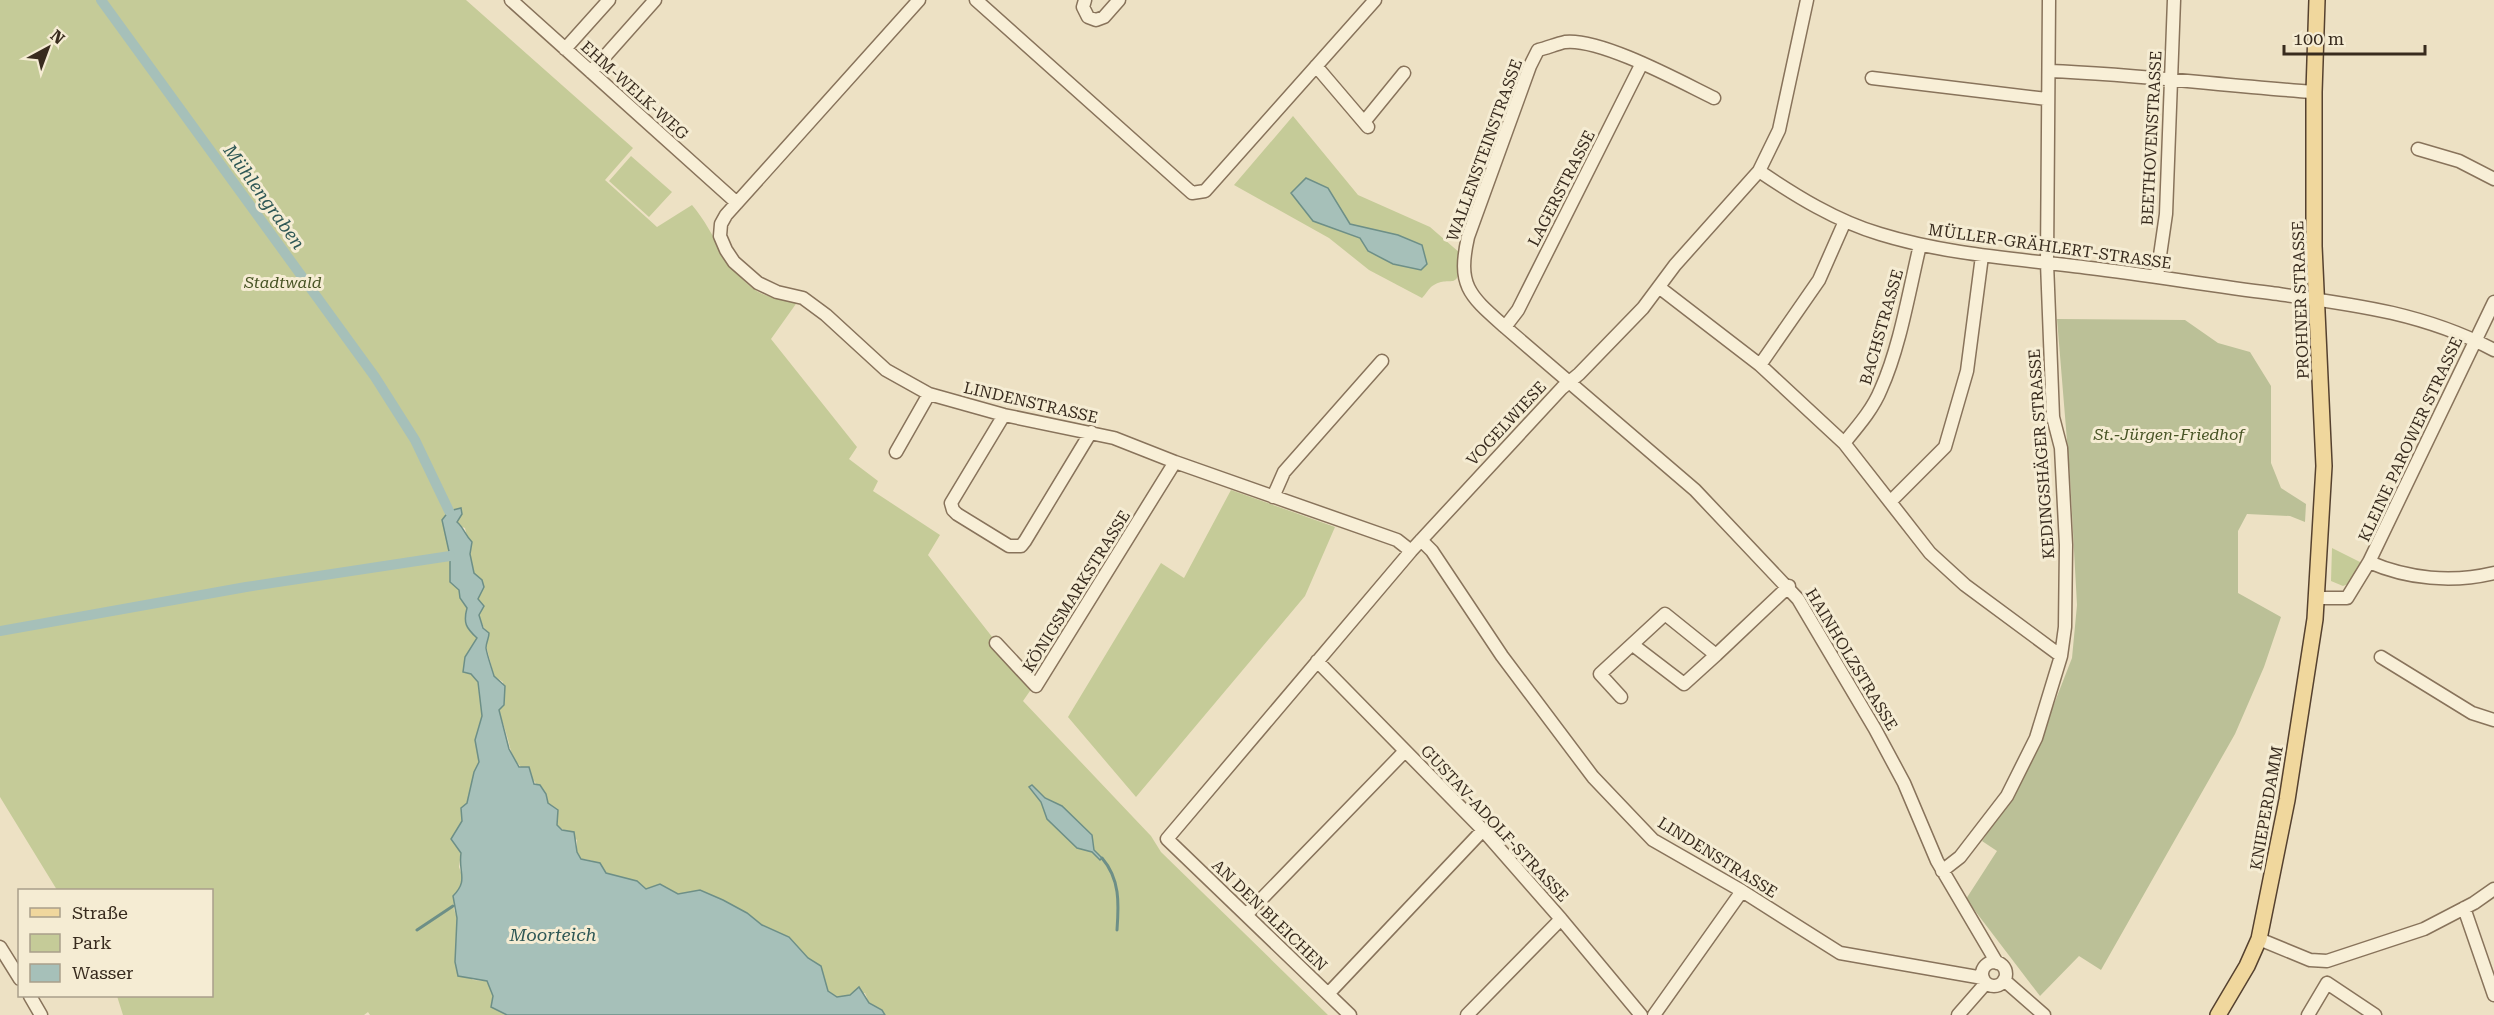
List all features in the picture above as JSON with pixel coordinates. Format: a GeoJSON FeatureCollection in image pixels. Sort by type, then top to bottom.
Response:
{"type":"FeatureCollection","features":[{"type":"Feature","properties":{"kind":"main road","name":"PROHNER STRASSE"},"geometry":{"type":"LineString","coordinates":[[2317,0],[2314,92],[2314,246],[2324,466],[2317,598]]}},
{"type":"Feature","properties":{"kind":"main road","name":"KNIEPERDAMM"},"geometry":{"type":"LineString","coordinates":[[2218,1015],[2252,957],[2259,939],[2287,800],[2317,598]]}},
{"type":"Feature","properties":{"kind":"street","name":"EHM-WELK-WEG"},"geometry":{"type":"LineString","coordinates":[[511,0],[737,203]]}},
{"type":"Feature","properties":{"kind":"street"},"geometry":{"type":"LineString","coordinates":[[565,49],[609,0]]}},
{"type":"Feature","properties":{"kind":"street"},"geometry":{"type":"LineString","coordinates":[[591,72],[655,0]]}},
{"type":"Feature","properties":{"kind":"street"},"geometry":{"type":"LineString","coordinates":[[737,203],[920,0]]}},
{"type":"Feature","properties":{"kind":"street"},"geometry":{"type":"LineString","coordinates":[[976,0],[1192,193],[1204,191],[1375,0]]}},
{"type":"Feature","properties":{"kind":"street"},"geometry":{"type":"LineString","coordinates":[[1085,0],[1083,7],[1088,17],[1096,20],[1104,17],[1115,1]]}},
{"type":"Feature","properties":{"kind":"street","name":"VOGELWIESE"},"geometry":{"type":"LineString","coordinates":[[1167,838],[1411,551],[1569,381],[1606,347],[1660,288],[1675,265],[1759,171],[1779,130],[1807,0]]}},
{"type":"Feature","properties":{"kind":"street","name":"KEDINGSHÄGER STRASSE"},"geometry":{"type":"LineString","coordinates":[[1942,871],[1960,857],[2007,796],[2036,738],[2061,656],[2066,627],[2066,545],[2061,448],[2053,417],[2047,262],[2049,0]]}},
{"type":"Feature","properties":{"kind":"street","name":"BEETHOVENSTRASSE"},"geometry":{"type":"LineString","coordinates":[[2157,276],[2166,214],[2174,0]]}},
{"type":"Feature","properties":{"kind":"street","name":"WALLENSTEINSTRASSE"},"geometry":{"type":"LineString","coordinates":[[1505,327],[1469,290],[1463,276],[1463,264],[1468,237],[1530,66],[1538,50],[1566,42],[1592,46],[1642,63],[1714,98]]}},
{"type":"Feature","properties":{"kind":"street","name":"LAGERSTRASSE"},"geometry":{"type":"LineString","coordinates":[[1505,327],[1523,299],[1642,63]]}},
{"type":"Feature","properties":{"kind":"street"},"geometry":{"type":"LineString","coordinates":[[1316,66],[1366,125],[1404,73]]}},
{"type":"Feature","properties":{"kind":"street"},"geometry":{"type":"LineString","coordinates":[[2049,71],[2115,73],[2171,81],[2314,92]]}},
{"type":"Feature","properties":{"kind":"street"},"geometry":{"type":"LineString","coordinates":[[1872,78],[2047,99]]}},
{"type":"Feature","properties":{"kind":"street"},"geometry":{"type":"LineString","coordinates":[[2418,149],[2459,161],[2494,179]]}},
{"type":"Feature","properties":{"kind":"street","name":"MÜLLER-GRÄHLERT-STRASSE"},"geometry":{"type":"LineString","coordinates":[[1759,171],[1791,192],[1845,220],[1878,234],[1920,245],[1982,256],[2157,276],[2403,314],[2475,340],[2494,350]]}},
{"type":"Feature","properties":{"kind":"street","name":"LINDENSTRASSE"},"geometry":{"type":"LineString","coordinates":[[737,203],[721,224],[720,236],[730,259],[759,283],[777,292],[802,298],[826,315],[886,370],[929,394],[1004,415],[1114,438],[1175,462],[1397,540],[1411,551]]}},
{"type":"Feature","properties":{"kind":"street"},"geometry":{"type":"LineString","coordinates":[[1760,365],[1819,280],[1845,220]]}},
{"type":"Feature","properties":{"kind":"street","name":"BACHSTRASSE"},"geometry":{"type":"LineString","coordinates":[[1844,443],[1866,416],[1881,390],[1900,327],[1920,245]]}},
{"type":"Feature","properties":{"kind":"street"},"geometry":{"type":"LineString","coordinates":[[1890,502],[1945,447],[1967,371],[1982,256]]}},
{"type":"Feature","properties":{"kind":"street"},"geometry":{"type":"LineString","coordinates":[[1660,288],[1760,365],[1844,443],[1930,553],[1965,585],[2061,656]]}},
{"type":"Feature","properties":{"kind":"street","name":"KLEINE PAROWER STRASSE"},"geometry":{"type":"LineString","coordinates":[[2317,598],[2347,598],[2354,588],[2369,562],[2494,302]]}},
{"type":"Feature","properties":{"kind":"street","name":"HAINHOLZSTRASSE"},"geometry":{"type":"LineString","coordinates":[[1505,327],[1695,490],[1789,586],[1807,612],[1875,729],[1904,783],[1942,871],[1997,963]]}},
{"type":"Feature","properties":{"kind":"street"},"geometry":{"type":"LineString","coordinates":[[1274,497],[1284,472],[1382,361]]}},
{"type":"Feature","properties":{"kind":"street"},"geometry":{"type":"LineString","coordinates":[[896,452],[929,394]]}},
{"type":"Feature","properties":{"kind":"street"},"geometry":{"type":"LineString","coordinates":[[1004,415],[951,502],[957,514],[1010,546],[1021,546],[1025,541],[1091,432]]}},
{"type":"Feature","properties":{"kind":"street","name":"KÖNIGSMARKSTRASSE"},"geometry":{"type":"LineString","coordinates":[[996,643],[1036,686],[1175,462]]}},
{"type":"Feature","properties":{"kind":"street","name":"LINDENSTRASSE"},"geometry":{"type":"LineString","coordinates":[[1421,540],[1432,552],[1502,656],[1593,777],[1653,840],[1742,891],[1840,953],[1984,980]]}},
{"type":"Feature","properties":{"kind":"street"},"geometry":{"type":"LineString","coordinates":[[2369,562],[2398,573],[2436,579],[2494,573]]}},
{"type":"Feature","properties":{"kind":"street"},"geometry":{"type":"LineString","coordinates":[[1633,645],[1684,684],[1789,586]]}},
{"type":"Feature","properties":{"kind":"street"},"geometry":{"type":"LineString","coordinates":[[1621,698],[1600,674],[1665,614],[1716,656]]}},
{"type":"Feature","properties":{"kind":"street"},"geometry":{"type":"LineString","coordinates":[[2381,657],[2472,714],[2494,720]]}},
{"type":"Feature","properties":{"kind":"street","name":"GUSTAV-ADOLF-STRASSE"},"geometry":{"type":"LineString","coordinates":[[1317,661],[1483,830],[1562,919],[1641,1015]]}},
{"type":"Feature","properties":{"kind":"street"},"geometry":{"type":"LineString","coordinates":[[1246,915],[1405,751]]}},
{"type":"Feature","properties":{"kind":"street"},"geometry":{"type":"LineString","coordinates":[[1328,994],[1483,830]]}},
{"type":"Feature","properties":{"kind":"street","name":"AN DEN BLEICHEN"},"geometry":{"type":"LineString","coordinates":[[1167,838],[1350,1015]]}},
{"type":"Feature","properties":{"kind":"street"},"geometry":{"type":"LineString","coordinates":[[2259,939],[2320,962],[2411,934],[2464,908],[2494,889]]}},
{"type":"Feature","properties":{"kind":"street"},"geometry":{"type":"LineString","coordinates":[[1654,1015],[1742,891]]}},
{"type":"Feature","properties":{"kind":"street"},"geometry":{"type":"LineString","coordinates":[[2464,908],[2494,995]]}},
{"type":"Feature","properties":{"kind":"street"},"geometry":{"type":"LineString","coordinates":[[1467,1015],[1562,919]]}},
{"type":"Feature","properties":{"kind":"street"},"geometry":{"type":"LineString","coordinates":[[0,947],[18,976]]}},
{"type":"Feature","properties":{"kind":"street"},"geometry":{"type":"LineString","coordinates":[[2320,962],[2327,983],[2375,1015]]}},
{"type":"Feature","properties":{"kind":"street"},"geometry":{"type":"LineString","coordinates":[[1958,1015],[1984,980],[1983,972],[1986,965],[1997,963],[2005,971],[2004,980],[1996,986],[1984,980]]}},
{"type":"Feature","properties":{"kind":"street"},"geometry":{"type":"LineString","coordinates":[[2004,980],[2044,1015]]}},
{"type":"Feature","properties":{"kind":"street"},"geometry":{"type":"LineString","coordinates":[[2308,1015],[2327,983]]}},
{"type":"Feature","properties":{"kind":"street"},"geometry":{"type":"LineString","coordinates":[[31,997],[41,1015]]}},
{"type":"Feature","properties":{"kind":"green space","name":"Stadtwald"},"geometry":{"type":"Polygon","coordinates":[[[0,0],[466,0],[633,148],[605,180],[657,227],[692,205],[726,258],[746,283],[758,292],[771,297],[798,301],[771,339],[857,447],[849,459],[878,481],[873,491],[940,535],[928,555],[1032,688],[1023,701],[1151,836],[1161,852],[1328,1015],[885,1015],[882,1010],[869,1003],[865,993],[837,998],[828,991],[821,966],[808,958],[789,937],[762,925],[747,913],[700,890],[678,894],[660,885],[646,889],[637,881],[606,873],[596,862],[581,859],[577,852],[577,840],[557,825],[558,810],[548,803],[529,772],[518,764],[513,756],[499,709],[504,705],[503,682],[494,676],[486,645],[489,633],[484,628],[479,615],[482,580],[474,573],[470,554],[472,542],[467,537],[465,528],[442,520],[450,556],[450,582],[459,590],[460,598],[467,608],[477,638],[465,657],[463,671],[471,674],[478,682],[482,716],[475,740],[479,762],[474,772],[467,803],[461,808],[462,821],[451,839],[461,853],[459,867],[463,878],[453,906],[457,918],[455,962],[473,980],[487,981],[493,996],[491,1007],[507,1015],[370,1015],[368,1012],[364,1015],[123,1015],[117,997],[213,997],[213,889],[56,889],[0,797],[0,0]],[[1032,785],[1029,787],[1041,802],[1047,819],[1077,848],[1092,852],[1100,859],[1102,857],[1094,851],[1062,806],[1045,798],[1032,785]]]}},
{"type":"Feature","properties":{"kind":"green space"},"geometry":{"type":"Polygon","coordinates":[[[1293,116],[1358,195],[1430,227],[1460,253],[1458,275],[1453,281],[1438,283],[1431,287],[1422,298],[1369,270],[1329,238],[1234,185],[1293,116]],[[1306,178],[1341,230],[1360,238],[1373,231],[1350,224],[1328,188],[1306,178]]]}},
{"type":"Feature","properties":{"kind":"green space"},"geometry":{"type":"Polygon","coordinates":[[[631,156],[672,192],[649,217],[609,181],[631,156]]]}},
{"type":"Feature","properties":{"kind":"green space","name":"St.-Jürgen-Friedhof"},"geometry":{"type":"Polygon","coordinates":[[[2057,319],[2185,320],[2218,343],[2250,352],[2271,386],[2271,463],[2281,488],[2306,504],[2305,522],[2290,516],[2247,514],[2238,531],[2238,593],[2281,617],[2264,667],[2235,734],[2101,970],[2079,956],[2040,996],[1966,899],[1997,851],[1982,841],[2011,798],[2040,740],[2072,658],[2077,605],[2070,477],[2057,319]]]}},
{"type":"Feature","properties":{"kind":"green space"},"geometry":{"type":"Polygon","coordinates":[[[1231,490],[1335,527],[1305,596],[1136,797],[1068,717],[1161,563],[1184,578],[1231,490]]]}},
{"type":"Feature","properties":{"kind":"green space"},"geometry":{"type":"Polygon","coordinates":[[[2332,548],[2362,563],[2348,584],[2343,586],[2331,581],[2332,548]]]}},
{"type":"Feature","properties":{"kind":"water"},"geometry":{"type":"Polygon","coordinates":[[[1306,178],[1328,188],[1350,224],[1398,235],[1422,245],[1427,264],[1421,270],[1393,264],[1368,251],[1360,238],[1313,221],[1291,193],[1306,178]]]}},
{"type":"Feature","properties":{"kind":"water","name":"Moorteich"},"geometry":{"type":"Polygon","coordinates":[[[461,508],[462,514],[457,522],[472,542],[470,554],[474,573],[482,580],[484,587],[478,599],[484,606],[479,615],[483,628],[489,633],[487,654],[494,676],[505,686],[504,705],[499,710],[509,749],[519,767],[529,767],[534,784],[540,785],[546,794],[548,803],[558,810],[557,825],[562,830],[574,832],[577,852],[581,859],[600,863],[606,873],[637,881],[646,889],[660,884],[678,894],[700,890],[723,900],[747,913],[762,925],[789,937],[808,958],[821,966],[828,991],[837,997],[850,995],[859,987],[869,1003],[882,1010],[885,1015],[507,1015],[491,1007],[493,996],[487,981],[458,976],[455,962],[457,918],[453,896],[462,881],[461,853],[451,839],[462,821],[461,808],[467,803],[474,772],[479,762],[475,740],[482,716],[478,682],[471,674],[463,672],[465,657],[477,638],[466,625],[467,608],[460,598],[459,590],[450,582],[450,556],[442,520],[449,511],[461,508]]]}},
{"type":"Feature","properties":{"kind":"water"},"geometry":{"type":"Polygon","coordinates":[[[1032,785],[1045,798],[1062,806],[1092,835],[1094,850],[1102,858],[1100,860],[1092,852],[1077,848],[1047,819],[1041,802],[1029,787],[1032,785]]]}},
{"type":"Feature","properties":{"kind":"waterway","name":"Mühlengraben"},"geometry":{"type":"LineString","coordinates":[[101,0],[375,377],[415,440],[449,511]]}},
{"type":"Feature","properties":{"kind":"waterway"},"geometry":{"type":"LineString","coordinates":[[0,631],[246,587],[450,556]]}},
{"type":"Feature","properties":{"kind":"waterway"},"geometry":{"type":"LineString","coordinates":[[1102,858],[1112,874],[1117,892],[1117,930]]}},
{"type":"Feature","properties":{"kind":"waterway"},"geometry":{"type":"LineString","coordinates":[[417,930],[453,906]]}}]}
